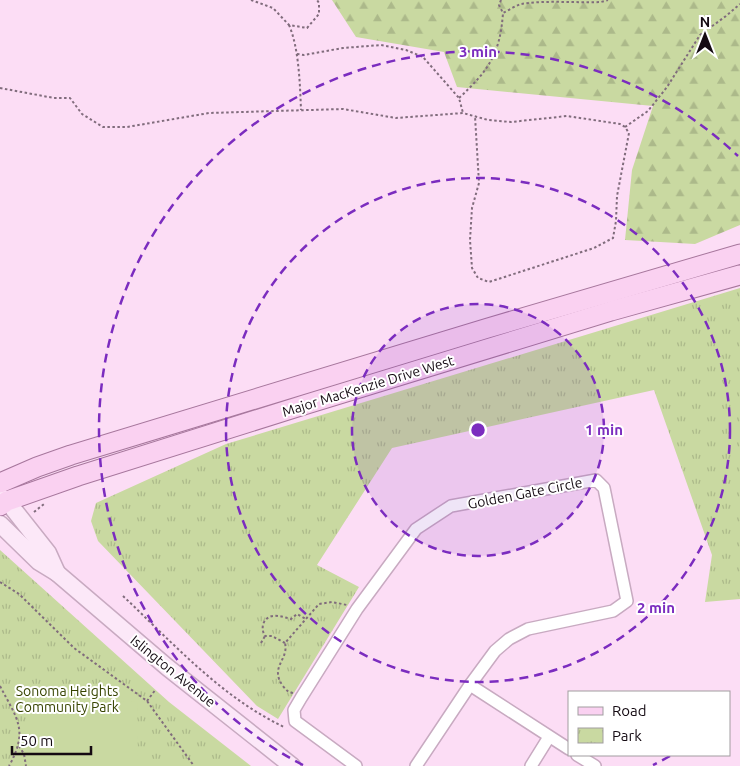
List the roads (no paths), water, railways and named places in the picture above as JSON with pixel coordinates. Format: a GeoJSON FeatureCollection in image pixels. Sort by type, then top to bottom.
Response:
{"type":"FeatureCollection","features":[{"type":"Feature","properties":{"kind":"main road","name":"Major MacKenzie Drive West"},"geometry":{"type":"LineString","coordinates":[[0,483],[37,467],[90,450],[488,328],[740,254]]}},
{"type":"Feature","properties":{"kind":"main road","name":"Major MacKenzie Drive West"},"geometry":{"type":"LineString","coordinates":[[2,501],[611,311],[740,275]]}},
{"type":"Feature","properties":{"kind":"main road","name":"Islington Avenue"},"geometry":{"type":"LineString","coordinates":[[2,501],[48,552],[57,573]]}},
{"type":"Feature","properties":{"kind":"main road","name":"Islington Avenue"},"geometry":{"type":"LineString","coordinates":[[0,524],[39,562],[57,573],[167,667],[292,766]]}},
{"type":"Feature","properties":{"kind":"street","name":"Golden Gate Circle"},"geometry":{"type":"LineString","coordinates":[[356,766],[295,721],[294,710],[357,608],[416,529],[451,506],[596,480],[604,488],[627,601],[613,611],[528,629],[510,639],[495,651],[416,766]]}},
{"type":"Feature","properties":{"kind":"street"},"geometry":{"type":"LineString","coordinates":[[470,685],[568,749]]}},
{"type":"Feature","properties":{"kind":"street"},"geometry":{"type":"LineString","coordinates":[[531,766],[549,737]]}},
{"type":"Feature","properties":{"kind":"street"},"geometry":{"type":"LineString","coordinates":[[579,756],[595,766]]}},
{"type":"Feature","properties":{"kind":"park label","name":"Sonoma Heights Community Park"},"geometry":{"type":"Point","coordinates":[67,700]}}]}
